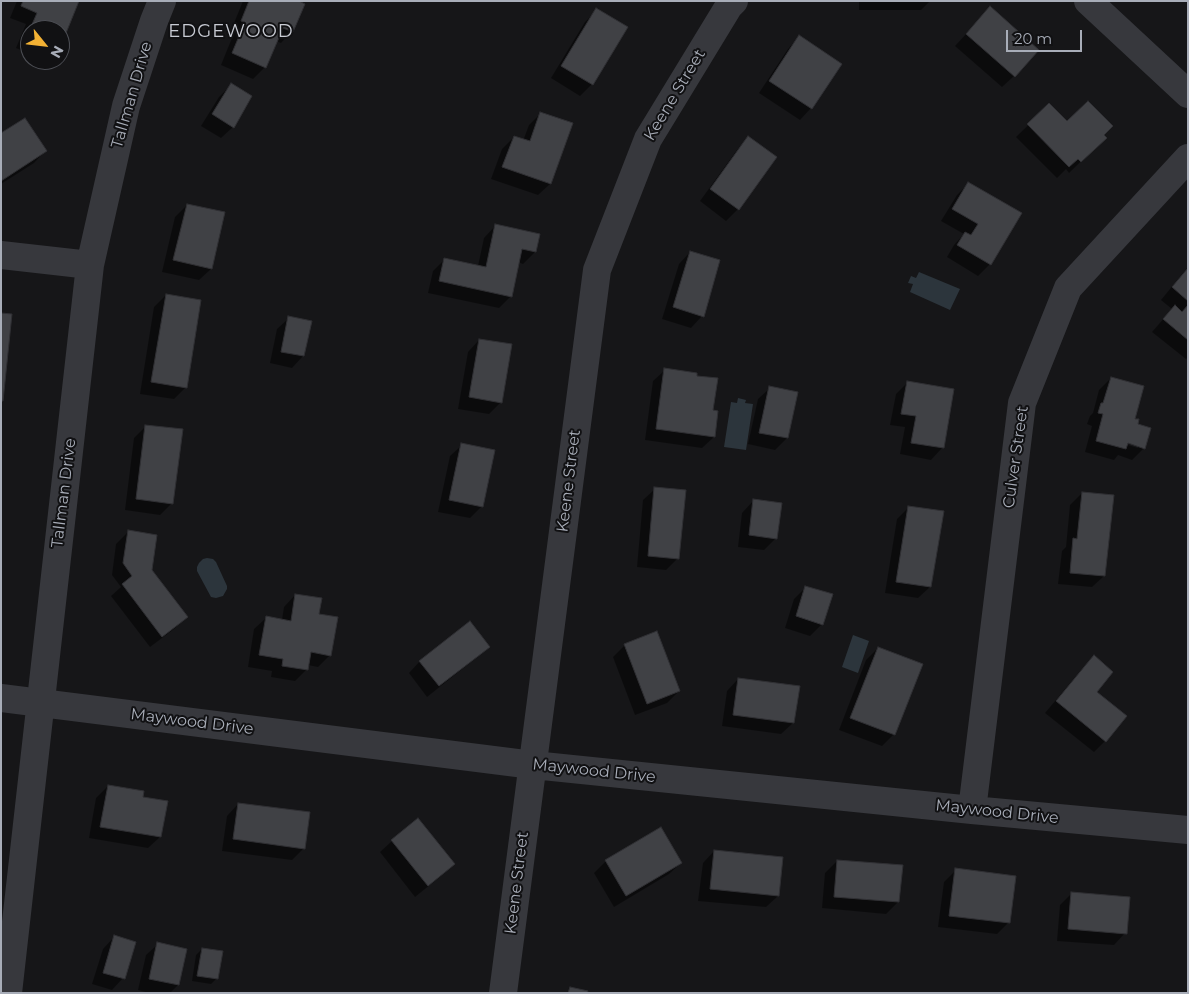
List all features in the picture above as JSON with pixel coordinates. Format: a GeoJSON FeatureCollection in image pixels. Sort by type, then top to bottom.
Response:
{"type":"FeatureCollection","features":[{"type":"Feature","properties":{"kind":"street","name":"Tallman Drive"},"geometry":{"type":"LineString","coordinates":[[8,993],[90,265],[126,106],[162,1]]}},
{"type":"Feature","properties":{"kind":"street","name":"Keene Street"},"geometry":{"type":"LineString","coordinates":[[503,993],[597,270],[648,139],[729,6],[734,1]]}},
{"type":"Feature","properties":{"kind":"street"},"geometry":{"type":"LineString","coordinates":[[1088,1],[1188,94]]}},
{"type":"Feature","properties":{"kind":"street","name":"Culver Street"},"geometry":{"type":"LineString","coordinates":[[972,810],[1022,403],[1068,288],[1188,158]]}},
{"type":"Feature","properties":{"kind":"street"},"geometry":{"type":"LineString","coordinates":[[1,255],[90,265]]}},
{"type":"Feature","properties":{"kind":"street","name":"Maywood Drive"},"geometry":{"type":"LineString","coordinates":[[1,698],[533,765],[1188,830]]}},
{"type":"Feature","properties":{"kind":"shaded area"},"geometry":{"type":"Polygon","coordinates":[[[919,272],[960,289],[950,310],[910,292],[913,284],[908,283],[911,276],[916,278],[919,272]]]}},
{"type":"Feature","properties":{"kind":"shaded area"},"geometry":{"type":"Polygon","coordinates":[[[738,398],[746,400],[745,403],[753,404],[746,450],[724,447],[731,402],[737,403],[738,398]]]}},
{"type":"Feature","properties":{"kind":"shaded area"},"geometry":{"type":"Polygon","coordinates":[[[207,558],[213,559],[216,562],[227,586],[223,596],[211,597],[197,571],[199,563],[207,558]]]}},
{"type":"Feature","properties":{"kind":"shaded area"},"geometry":{"type":"Polygon","coordinates":[[[853,635],[869,641],[858,673],[842,667],[853,635]]]}},
{"type":"Feature","properties":{"kind":"building"},"geometry":{"type":"Polygon","coordinates":[[[23,1],[79,1],[70,23],[70,20],[34,20],[37,13],[21,6],[23,1]]]}},
{"type":"Feature","properties":{"kind":"building"},"geometry":{"type":"Polygon","coordinates":[[[249,1],[299,1],[305,4],[293,32],[283,28],[266,68],[232,53],[245,22],[241,21],[249,1]]]}},
{"type":"Feature","properties":{"kind":"building"},"geometry":{"type":"Polygon","coordinates":[[[990,6],[1039,50],[1015,77],[966,34],[990,6]]]}},
{"type":"Feature","properties":{"kind":"building"},"geometry":{"type":"Polygon","coordinates":[[[596,8],[628,27],[593,85],[561,66],[596,8]]]}},
{"type":"Feature","properties":{"kind":"building"},"geometry":{"type":"Polygon","coordinates":[[[799,35],[842,64],[812,109],[769,81],[799,35]]]}},
{"type":"Feature","properties":{"kind":"building"},"geometry":{"type":"Polygon","coordinates":[[[231,83],[252,96],[234,128],[212,114],[231,83]]]}},
{"type":"Feature","properties":{"kind":"building"},"geometry":{"type":"Polygon","coordinates":[[[1088,101],[1113,126],[1104,135],[1107,138],[1081,162],[1078,159],[1069,167],[1027,124],[1049,103],[1067,121],[1088,101]]]}},
{"type":"Feature","properties":{"kind":"building"},"geometry":{"type":"Polygon","coordinates":[[[540,112],[573,123],[551,184],[502,167],[514,136],[530,141],[540,112]]]}},
{"type":"Feature","properties":{"kind":"building"},"geometry":{"type":"Polygon","coordinates":[[[25,118],[47,151],[1,181],[1,133],[25,118]]]}},
{"type":"Feature","properties":{"kind":"building"},"geometry":{"type":"Polygon","coordinates":[[[748,136],[777,157],[739,210],[710,189],[748,136]]]}},
{"type":"Feature","properties":{"kind":"building"},"geometry":{"type":"Polygon","coordinates":[[[968,182],[1022,213],[991,265],[957,245],[965,232],[971,235],[978,224],[952,209],[968,182]]]}},
{"type":"Feature","properties":{"kind":"building"},"geometry":{"type":"Polygon","coordinates":[[[187,204],[225,212],[212,269],[173,260],[187,204]]]}},
{"type":"Feature","properties":{"kind":"building"},"geometry":{"type":"Polygon","coordinates":[[[495,224],[540,234],[536,252],[522,249],[512,297],[439,281],[444,258],[486,267],[495,224]]]}},
{"type":"Feature","properties":{"kind":"building"},"geometry":{"type":"Polygon","coordinates":[[[690,251],[720,260],[704,317],[673,307],[690,251]]]}},
{"type":"Feature","properties":{"kind":"building"},"geometry":{"type":"Polygon","coordinates":[[[1188,268],[1188,301],[1172,287],[1188,268]]]}},
{"type":"Feature","properties":{"kind":"building"},"geometry":{"type":"Polygon","coordinates":[[[166,294],[201,300],[187,388],[151,382],[166,294]]]}},
{"type":"Feature","properties":{"kind":"building"},"geometry":{"type":"Polygon","coordinates":[[[1175,305],[1182,312],[1188,305],[1188,340],[1163,319],[1175,305]]]}},
{"type":"Feature","properties":{"kind":"building"},"geometry":{"type":"Polygon","coordinates":[[[1,313],[12,314],[3,401],[1,401],[1,313]]]}},
{"type":"Feature","properties":{"kind":"building"},"geometry":{"type":"Polygon","coordinates":[[[288,316],[312,321],[304,356],[281,352],[288,316]]]}},
{"type":"Feature","properties":{"kind":"building"},"geometry":{"type":"Polygon","coordinates":[[[479,339],[512,344],[502,403],[469,397],[479,339]]]}},
{"type":"Feature","properties":{"kind":"building"},"geometry":{"type":"Polygon","coordinates":[[[664,368],[697,373],[697,376],[718,378],[713,410],[718,411],[715,437],[656,429],[664,368]]]}},
{"type":"Feature","properties":{"kind":"building"},"geometry":{"type":"Polygon","coordinates":[[[1111,377],[1144,386],[1135,419],[1139,419],[1138,424],[1151,428],[1145,449],[1128,443],[1126,449],[1096,441],[1103,414],[1098,413],[1111,377]]]}},
{"type":"Feature","properties":{"kind":"building"},"geometry":{"type":"Polygon","coordinates":[[[907,381],[954,389],[944,448],[911,443],[916,416],[901,414],[907,381]]]}},
{"type":"Feature","properties":{"kind":"building"},"geometry":{"type":"Polygon","coordinates":[[[769,386],[798,392],[788,438],[759,433],[769,386]]]}},
{"type":"Feature","properties":{"kind":"building"},"geometry":{"type":"Polygon","coordinates":[[[145,425],[183,429],[173,504],[136,499],[145,425]]]}},
{"type":"Feature","properties":{"kind":"building"},"geometry":{"type":"Polygon","coordinates":[[[461,443],[495,450],[483,507],[449,500],[461,443]]]}},
{"type":"Feature","properties":{"kind":"building"},"geometry":{"type":"Polygon","coordinates":[[[654,487],[686,490],[679,559],[648,556],[654,487]]]}},
{"type":"Feature","properties":{"kind":"building"},"geometry":{"type":"Polygon","coordinates":[[[1082,492],[1114,495],[1105,576],[1070,573],[1073,538],[1077,539],[1082,492]]]}},
{"type":"Feature","properties":{"kind":"building"},"geometry":{"type":"Polygon","coordinates":[[[753,499],[782,503],[777,539],[749,535],[753,499]]]}},
{"type":"Feature","properties":{"kind":"building"},"geometry":{"type":"Polygon","coordinates":[[[908,506],[944,511],[931,587],[896,582],[908,506]]]}},
{"type":"Feature","properties":{"kind":"building"},"geometry":{"type":"Polygon","coordinates":[[[128,530],[157,535],[152,570],[188,617],[162,637],[122,584],[132,576],[123,563],[128,530]]]}},
{"type":"Feature","properties":{"kind":"building"},"geometry":{"type":"Polygon","coordinates":[[[805,586],[833,594],[823,625],[796,616],[805,586]]]}},
{"type":"Feature","properties":{"kind":"building"},"geometry":{"type":"Polygon","coordinates":[[[295,594],[322,598],[319,614],[338,617],[331,656],[311,652],[308,670],[282,666],[283,659],[259,655],[266,616],[291,621],[295,594]]]}},
{"type":"Feature","properties":{"kind":"building"},"geometry":{"type":"Polygon","coordinates":[[[470,621],[490,647],[439,686],[419,661],[470,621]]]}},
{"type":"Feature","properties":{"kind":"building"},"geometry":{"type":"Polygon","coordinates":[[[657,631],[680,691],[647,704],[624,644],[657,631]]]}},
{"type":"Feature","properties":{"kind":"building"},"geometry":{"type":"Polygon","coordinates":[[[878,647],[923,664],[895,735],[850,718],[878,647]]]}},
{"type":"Feature","properties":{"kind":"building"},"geometry":{"type":"Polygon","coordinates":[[[1094,655],[1113,672],[1097,692],[1127,716],[1106,742],[1056,701],[1094,655]]]}},
{"type":"Feature","properties":{"kind":"building"},"geometry":{"type":"Polygon","coordinates":[[[738,678],[800,686],[794,723],[733,715],[738,678]]]}},
{"type":"Feature","properties":{"kind":"building"},"geometry":{"type":"Polygon","coordinates":[[[108,785],[144,791],[143,797],[168,801],[161,837],[100,827],[108,785]]]}},
{"type":"Feature","properties":{"kind":"building"},"geometry":{"type":"Polygon","coordinates":[[[238,803],[310,812],[305,849],[233,839],[238,803]]]}},
{"type":"Feature","properties":{"kind":"building"},"geometry":{"type":"Polygon","coordinates":[[[418,818],[455,864],[428,886],[391,840],[418,818]]]}},
{"type":"Feature","properties":{"kind":"building"},"geometry":{"type":"Polygon","coordinates":[[[661,827],[682,863],[626,896],[605,860],[661,827]]]}},
{"type":"Feature","properties":{"kind":"building"},"geometry":{"type":"Polygon","coordinates":[[[714,850],[783,857],[779,896],[710,889],[714,850]]]}},
{"type":"Feature","properties":{"kind":"building"},"geometry":{"type":"Polygon","coordinates":[[[837,860],[903,865],[899,902],[834,897],[837,860]]]}},
{"type":"Feature","properties":{"kind":"building"},"geometry":{"type":"Polygon","coordinates":[[[955,868],[1016,876],[1010,923],[949,916],[955,868]]]}},
{"type":"Feature","properties":{"kind":"building"},"geometry":{"type":"Polygon","coordinates":[[[1071,892],[1130,897],[1127,934],[1068,929],[1071,892]]]}},
{"type":"Feature","properties":{"kind":"building"},"geometry":{"type":"Polygon","coordinates":[[[114,935],[136,942],[125,979],[103,973],[114,935]]]}},
{"type":"Feature","properties":{"kind":"building"},"geometry":{"type":"Polygon","coordinates":[[[157,942],[187,949],[179,985],[149,979],[157,942]]]}},
{"type":"Feature","properties":{"kind":"building"},"geometry":{"type":"Polygon","coordinates":[[[202,948],[223,951],[218,979],[197,976],[202,948]]]}},
{"type":"Feature","properties":{"kind":"building"},"geometry":{"type":"Polygon","coordinates":[[[570,987],[588,991],[587,993],[568,993],[570,987]]]}},
{"type":"Feature","properties":{"kind":"district","name":"EDGEWOOD"},"geometry":{"type":"Point","coordinates":[231,32]}}]}
